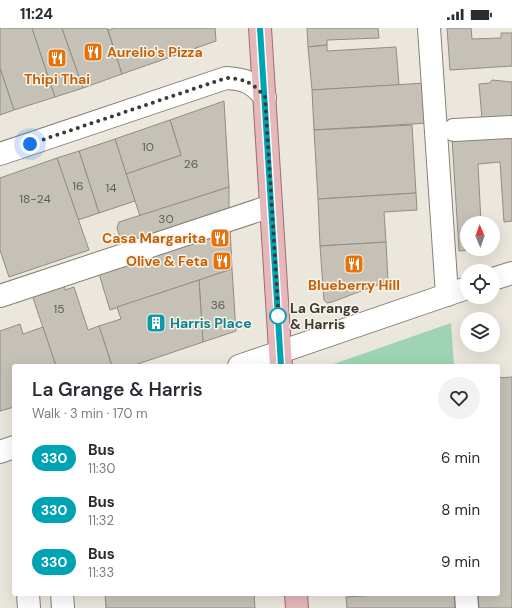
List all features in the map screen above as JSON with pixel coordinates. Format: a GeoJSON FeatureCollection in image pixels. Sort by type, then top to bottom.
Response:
{"type":"FeatureCollection","features":[{"type":"Feature","properties":{"kind":"main road"},"geometry":{"type":"LineString","coordinates":[[260,28],[281,359]]}},
{"type":"Feature","properties":{"kind":"main road"},"geometry":{"type":"LineString","coordinates":[[296,596],[297,608]]}},
{"type":"Feature","properties":{"kind":"street"},"geometry":{"type":"LineString","coordinates":[[251,364],[281,359],[457,291],[429,28]]}},
{"type":"Feature","properties":{"kind":"street"},"geometry":{"type":"LineString","coordinates":[[0,154],[226,78],[242,79],[256,87],[265,97]]}},
{"type":"Feature","properties":{"kind":"street"},"geometry":{"type":"LineString","coordinates":[[454,130],[512,127]]}},
{"type":"Feature","properties":{"kind":"street"},"geometry":{"type":"LineString","coordinates":[[0,296],[271,206]]}},
{"type":"Feature","properties":{"kind":"street"},"geometry":{"type":"LineString","coordinates":[[500,277],[512,273]]}},
{"type":"Feature","properties":{"kind":"street"},"geometry":{"type":"LineString","coordinates":[[0,452],[12,448]]}},
{"type":"Feature","properties":{"kind":"street"},"geometry":{"type":"LineString","coordinates":[[28,596],[29,608]]}},
{"type":"Feature","properties":{"kind":"street"},"geometry":{"type":"LineString","coordinates":[[62,596],[63,608]]}},
{"type":"Feature","properties":{"kind":"street"},"geometry":{"type":"LineString","coordinates":[[466,596],[467,608]]}},
{"type":"Feature","properties":{"kind":"green space"},"geometry":{"type":"Polygon","coordinates":[[[451,323],[454,364],[334,364],[451,323]]]}},
{"type":"Feature","properties":{"kind":"building"},"geometry":{"type":"Polygon","coordinates":[[[0,28],[32,28],[55,97],[14,110],[0,68],[0,28]]]}},
{"type":"Feature","properties":{"kind":"building","name":"Thipi Thai"},"geometry":{"type":"Polygon","coordinates":[[[32,28],[62,28],[83,88],[55,97],[32,28]]]}},
{"type":"Feature","properties":{"kind":"building","name":"Aurelio's Pizza"},"geometry":{"type":"Polygon","coordinates":[[[62,28],[107,28],[122,74],[83,88],[62,28]]]}},
{"type":"Feature","properties":{"kind":"building"},"geometry":{"type":"Polygon","coordinates":[[[115,28],[215,28],[216,41],[122,74],[108,30],[115,28]]]}},
{"type":"Feature","properties":{"kind":"building"},"geometry":{"type":"Polygon","coordinates":[[[307,28],[378,28],[379,38],[327,40],[327,45],[308,47],[307,28]]]}},
{"type":"Feature","properties":{"kind":"building"},"geometry":{"type":"Polygon","coordinates":[[[447,28],[471,28],[472,39],[501,38],[501,33],[512,33],[512,66],[450,70],[447,28]]]}},
{"type":"Feature","properties":{"kind":"building"},"geometry":{"type":"Polygon","coordinates":[[[327,45],[327,51],[396,47],[399,85],[312,90],[308,47],[327,45]]]}},
{"type":"Feature","properties":{"kind":"building"},"geometry":{"type":"Polygon","coordinates":[[[0,68],[14,110],[0,115],[0,68]]]}},
{"type":"Feature","properties":{"kind":"building"},"geometry":{"type":"Polygon","coordinates":[[[492,80],[512,82],[512,117],[482,119],[479,84],[490,83],[492,80]]]}},
{"type":"Feature","properties":{"kind":"building"},"geometry":{"type":"Polygon","coordinates":[[[425,83],[428,123],[314,130],[312,90],[425,83]]]}},
{"type":"Feature","properties":{"kind":"building"},"geometry":{"type":"Polygon","coordinates":[[[224,101],[229,187],[140,216],[126,174],[181,155],[170,120],[224,101]]]}},
{"type":"Feature","properties":{"kind":"building"},"geometry":{"type":"Polygon","coordinates":[[[170,120],[181,155],[126,174],[115,139],[170,120]]]}},
{"type":"Feature","properties":{"kind":"building"},"geometry":{"type":"Polygon","coordinates":[[[412,125],[416,193],[318,199],[314,130],[412,125]]]}},
{"type":"Feature","properties":{"kind":"building"},"geometry":{"type":"Polygon","coordinates":[[[512,134],[512,221],[504,222],[500,162],[478,164],[481,216],[460,216],[459,251],[452,138],[512,134]]]}},
{"type":"Feature","properties":{"kind":"building"},"geometry":{"type":"Polygon","coordinates":[[[115,139],[135,201],[99,213],[79,151],[115,139]]]}},
{"type":"Feature","properties":{"kind":"building"},"geometry":{"type":"Polygon","coordinates":[[[79,151],[99,213],[78,220],[57,158],[79,151]]]}},
{"type":"Feature","properties":{"kind":"building"},"geometry":{"type":"Polygon","coordinates":[[[57,158],[89,250],[9,277],[0,250],[0,178],[57,158]]]}},
{"type":"Feature","properties":{"kind":"building"},"geometry":{"type":"Polygon","coordinates":[[[229,187],[229,210],[123,247],[117,228],[119,222],[229,187]]]}},
{"type":"Feature","properties":{"kind":"building"},"geometry":{"type":"Polygon","coordinates":[[[416,193],[417,210],[384,212],[386,242],[320,246],[318,199],[416,193]]]}},
{"type":"Feature","properties":{"kind":"building"},"geometry":{"type":"Polygon","coordinates":[[[230,226],[232,269],[110,310],[97,267],[230,226]]]}},
{"type":"Feature","properties":{"kind":"building","name":"Blueberry Hill"},"geometry":{"type":"Polygon","coordinates":[[[386,242],[388,281],[332,302],[327,303],[324,300],[320,246],[386,242]]]}},
{"type":"Feature","properties":{"kind":"building"},"geometry":{"type":"Polygon","coordinates":[[[232,269],[236,331],[203,342],[199,280],[232,269]]]}},
{"type":"Feature","properties":{"kind":"building","name":"Harris Place"},"geometry":{"type":"Polygon","coordinates":[[[199,280],[203,342],[138,364],[111,364],[99,326],[121,319],[117,307],[199,280]]]}},
{"type":"Feature","properties":{"kind":"building"},"geometry":{"type":"Polygon","coordinates":[[[63,282],[65,290],[74,287],[88,330],[99,326],[111,364],[55,364],[31,292],[63,282]]]}},
{"type":"Feature","properties":{"kind":"building"},"geometry":{"type":"Polygon","coordinates":[[[20,324],[23,334],[43,327],[55,364],[12,364],[12,408],[0,411],[0,331],[20,324]]]}},
{"type":"Feature","properties":{"kind":"building"},"geometry":{"type":"Polygon","coordinates":[[[512,377],[512,608],[479,608],[478,596],[500,596],[500,378],[512,377]]]}},
{"type":"Feature","properties":{"kind":"building"},"geometry":{"type":"Polygon","coordinates":[[[105,596],[254,596],[255,608],[106,608],[105,596]]]}},
{"type":"Feature","properties":{"kind":"building"},"geometry":{"type":"Polygon","coordinates":[[[454,596],[455,608],[347,608],[346,597],[454,596]]]}},
{"type":"Feature","properties":{"kind":"bus line","name":"330"},"geometry":{"type":"LineString","coordinates":[[260,28],[281,364]]}},
{"type":"Feature","properties":{"kind":"place","name":"Aurelio's Pizza"},"geometry":{"type":"Point","coordinates":[93,52]}},
{"type":"Feature","properties":{"kind":"place","name":"Thipi Thai"},"geometry":{"type":"Point","coordinates":[57,58]}},
{"type":"Feature","properties":{"kind":"place","name":"Casa Margarita"},"geometry":{"type":"Point","coordinates":[220,238]}},
{"type":"Feature","properties":{"kind":"place","name":"Olive & Feta"},"geometry":{"type":"Point","coordinates":[222,261]}},
{"type":"Feature","properties":{"kind":"place","name":"Blueberry Hill"},"geometry":{"type":"Point","coordinates":[354,264]}},
{"type":"Feature","properties":{"kind":"place","name":"La Grange & Harris"},"geometry":{"type":"Point","coordinates":[278,316]}},
{"type":"Feature","properties":{"kind":"place","name":"Harris Place"},"geometry":{"type":"Point","coordinates":[156,323]}},
{"type":"Feature","properties":{"kind":"route"},"geometry":{"type":"LineString","coordinates":[[30,144],[226,78],[242,79],[256,87],[265,97],[279,322],[278,316]]}}]}
